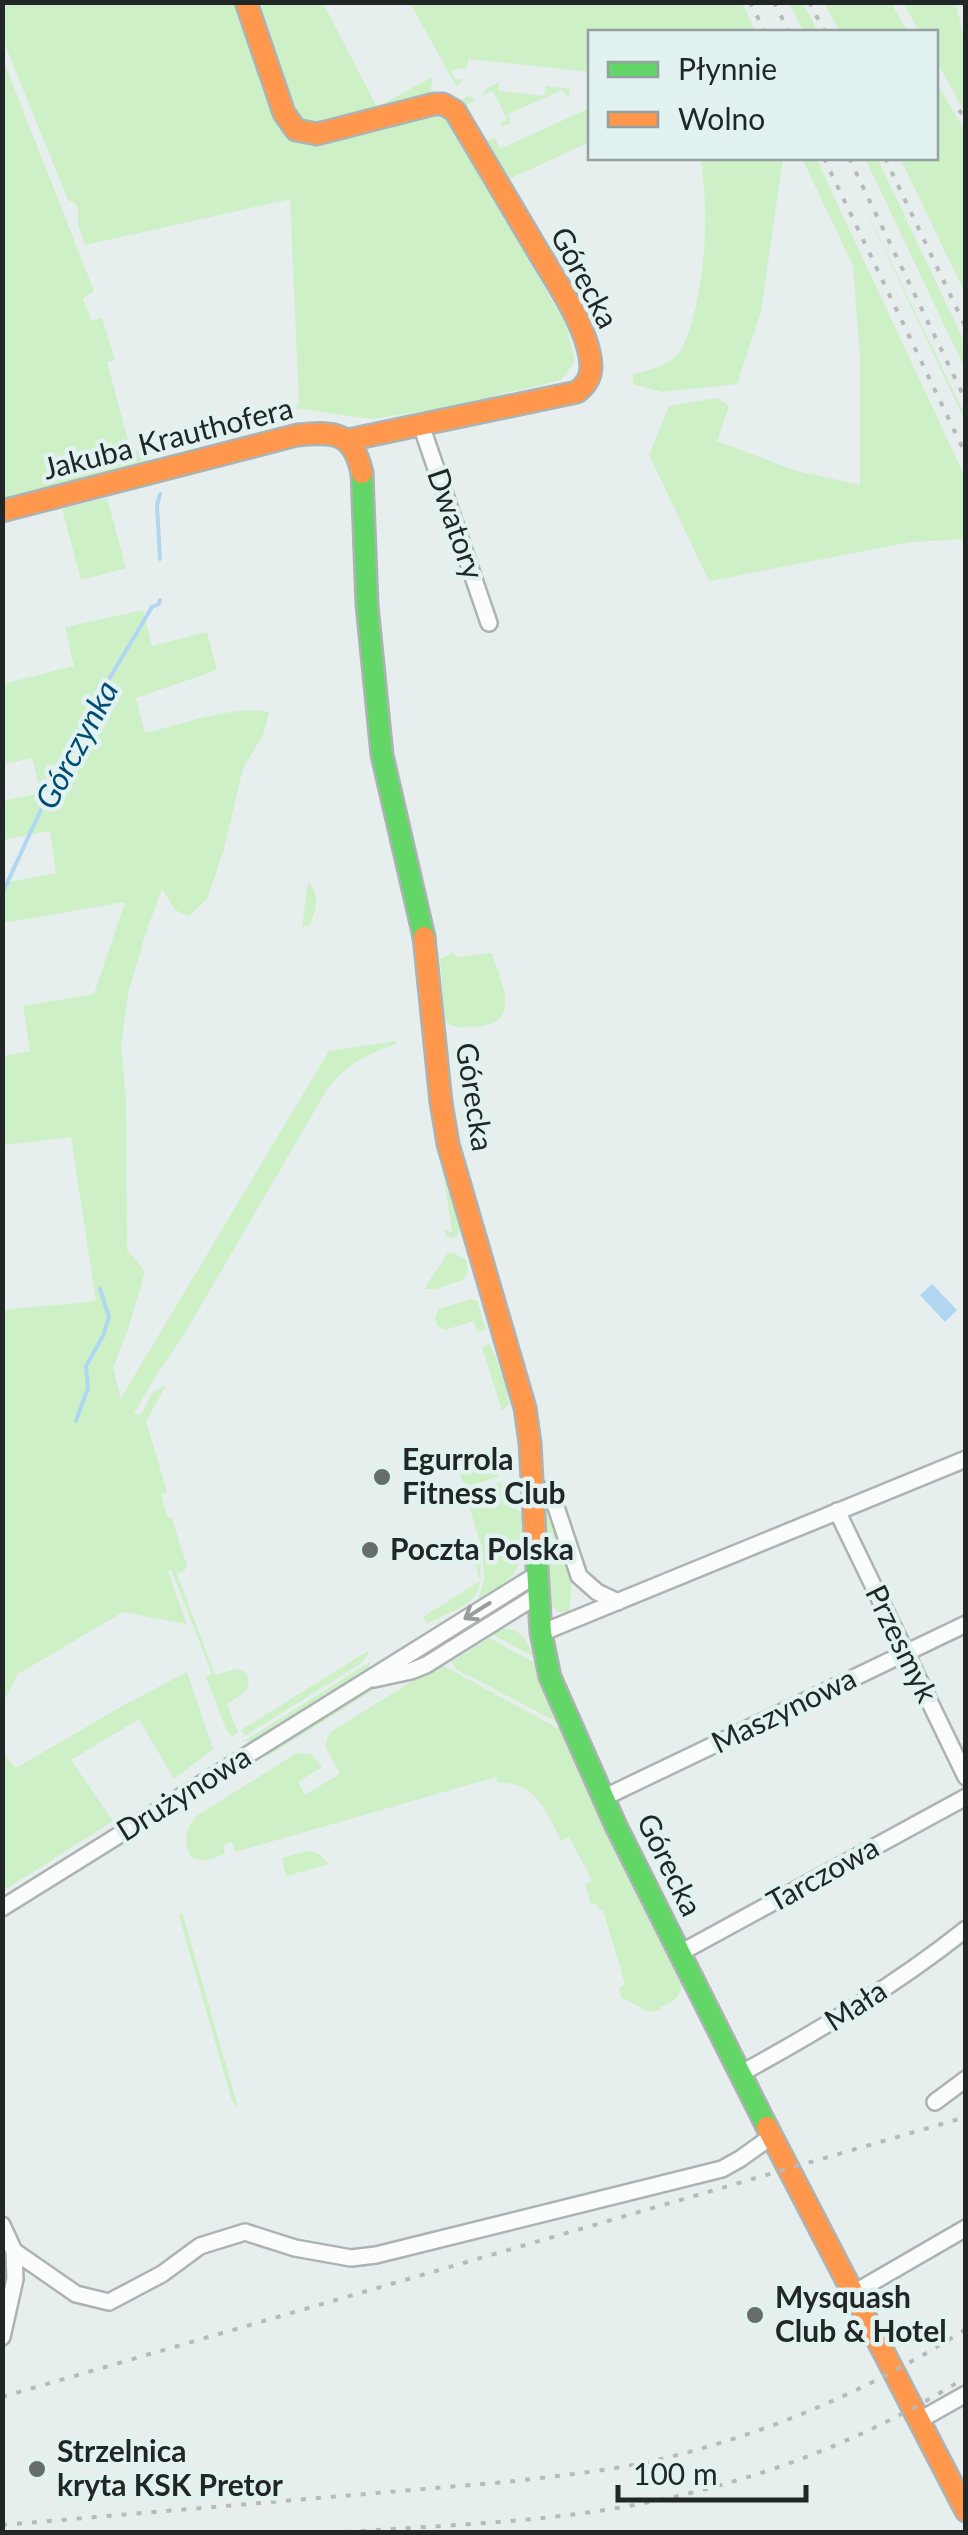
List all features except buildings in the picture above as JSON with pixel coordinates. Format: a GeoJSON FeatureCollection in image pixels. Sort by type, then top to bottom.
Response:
{"type":"FeatureCollection","features":[{"type":"Feature","properties":{"kind":"street","name":"Górecka"},"geometry":{"type":"LineString","coordinates":[[249,6],[284,113],[300,132],[323,133],[434,104],[443,104],[455,112],[582,330],[589,354],[591,370],[587,384],[577,392],[348,440],[360,458],[362,473],[369,638],[382,755],[423,932],[446,1132],[525,1408],[541,1633],[550,1677],[602,1798],[966,2511]]}},
{"type":"Feature","properties":{"kind":"street","name":"Dwatory"},"geometry":{"type":"LineString","coordinates":[[421,425],[489,623]]}},
{"type":"Feature","properties":{"kind":"street","name":"Jakuba Krauthofera"},"geometry":{"type":"LineString","coordinates":[[2,511],[290,437],[333,434],[348,440]]}},
{"type":"Feature","properties":{"kind":"street"},"geometry":{"type":"LineString","coordinates":[[541,1633],[966,1459]]}},
{"type":"Feature","properties":{"kind":"street"},"geometry":{"type":"LineString","coordinates":[[550,1488],[580,1576],[596,1592],[618,1602]]}},
{"type":"Feature","properties":{"kind":"street","name":"Przesmyk"},"geometry":{"type":"LineString","coordinates":[[837,1511],[966,1778]]}},
{"type":"Feature","properties":{"kind":"street","name":"Drużynowa"},"geometry":{"type":"LineString","coordinates":[[2,1908],[365,1681],[537,1585]]}},
{"type":"Feature","properties":{"kind":"street","name":"Maszynowa"},"geometry":{"type":"LineString","coordinates":[[602,1798],[966,1624]]}},
{"type":"Feature","properties":{"kind":"street","name":"Tarczowa"},"geometry":{"type":"LineString","coordinates":[[680,1953],[966,1798]]}},
{"type":"Feature","properties":{"kind":"street","name":"Mała"},"geometry":{"type":"LineString","coordinates":[[740,2074],[908,1973],[966,1929]]}},
{"type":"Feature","properties":{"kind":"street"},"geometry":{"type":"LineString","coordinates":[[935,2102],[966,2078]]}},
{"type":"Feature","properties":{"kind":"street"},"geometry":{"type":"LineString","coordinates":[[14,2251],[76,2294],[108,2302],[162,2274],[200,2246],[244,2232],[295,2248],[351,2258],[376,2256],[722,2169],[772,2136]]}},
{"type":"Feature","properties":{"kind":"street"},"geometry":{"type":"LineString","coordinates":[[2,2224],[14,2251],[14,2279],[2,2337]]}},
{"type":"Feature","properties":{"kind":"street"},"geometry":{"type":"LineString","coordinates":[[852,2294],[966,2228]]}},
{"type":"Feature","properties":{"kind":"street"},"geometry":{"type":"LineString","coordinates":[[918,2421],[966,2394]]}},
{"type":"Feature","properties":{"kind":"green space"},"geometry":{"type":"Polygon","coordinates":[[[2,3],[240,3],[278,119],[289,136],[433,115],[449,122],[566,325],[575,361],[561,380],[444,408],[371,419],[295,408],[299,402],[290,199],[85,245],[78,225],[78,209],[68,200],[3,40],[2,3]]]}},
{"type":"Feature","properties":{"kind":"green space"},"geometry":{"type":"Polygon","coordinates":[[[259,3],[323,3],[377,107],[432,77],[431,91],[427,96],[323,127],[305,122],[286,96],[259,3]]]}},
{"type":"Feature","properties":{"kind":"green space"},"geometry":{"type":"Polygon","coordinates":[[[410,3],[742,3],[755,30],[588,30],[588,72],[468,59],[467,68],[451,70],[455,79],[464,80],[456,86],[410,3]]]}},
{"type":"Feature","properties":{"kind":"green space"},"geometry":{"type":"Polygon","coordinates":[[[789,3],[803,3],[817,30],[803,30],[789,3]]]}},
{"type":"Feature","properties":{"kind":"green space"},"geometry":{"type":"Polygon","coordinates":[[[824,3],[891,3],[907,30],[839,30],[824,3]]]}},
{"type":"Feature","properties":{"kind":"green space"},"geometry":{"type":"Polygon","coordinates":[[[903,3],[956,3],[965,44],[965,113],[938,64],[938,30],[919,30],[903,3]]]}},
{"type":"Feature","properties":{"kind":"green space"},"geometry":{"type":"Polygon","coordinates":[[[2,57],[94,291],[83,298],[91,320],[102,318],[115,360],[107,362],[131,452],[146,448],[149,461],[147,466],[2,503],[2,57]]]}},
{"type":"Feature","properties":{"kind":"green space"},"geometry":{"type":"Polygon","coordinates":[[[499,82],[499,91],[544,96],[546,86],[569,89],[570,95],[567,97],[562,90],[508,114],[511,123],[503,126],[499,124],[507,119],[493,91],[483,93],[499,82]]]}},
{"type":"Feature","properties":{"kind":"green space"},"geometry":{"type":"Polygon","coordinates":[[[938,85],[965,130],[965,293],[901,160],[938,160],[938,85]]]}},
{"type":"Feature","properties":{"kind":"green space"},"geometry":{"type":"Polygon","coordinates":[[[467,96],[475,99],[467,105],[486,141],[495,138],[500,149],[588,109],[588,143],[507,180],[461,101],[467,96]]]}},
{"type":"Feature","properties":{"kind":"green space"},"geometry":{"type":"Polygon","coordinates":[[[701,160],[783,160],[761,312],[737,384],[662,392],[633,384],[633,374],[672,360],[684,345],[700,288],[705,198],[701,160]]]}},
{"type":"Feature","properties":{"kind":"green space"},"geometry":{"type":"Polygon","coordinates":[[[803,160],[817,160],[965,477],[965,539],[911,542],[709,581],[649,455],[669,406],[717,398],[729,406],[717,441],[797,471],[860,485],[860,358],[853,266],[803,160]]]}},
{"type":"Feature","properties":{"kind":"green space"},"geometry":{"type":"Polygon","coordinates":[[[866,160],[878,160],[965,343],[965,369],[866,160]]]}},
{"type":"Feature","properties":{"kind":"green space"},"geometry":{"type":"Polygon","coordinates":[[[849,175],[965,415],[965,421],[849,175]]]}},
{"type":"Feature","properties":{"kind":"green space"},"geometry":{"type":"Polygon","coordinates":[[[107,498],[126,568],[81,580],[62,509],[107,498]]]}},
{"type":"Feature","properties":{"kind":"green space"},"geometry":{"type":"Polygon","coordinates":[[[143,610],[152,646],[207,632],[217,670],[136,698],[145,733],[242,710],[269,712],[263,735],[243,768],[224,849],[207,899],[189,916],[175,910],[162,889],[129,990],[121,1045],[126,1101],[127,1250],[145,1271],[113,1368],[121,1398],[329,1051],[395,1041],[396,1044],[357,1062],[326,1091],[134,1413],[140,1416],[153,1392],[166,1385],[146,1421],[167,1492],[161,1494],[168,1518],[175,1517],[172,1519],[187,1566],[177,1574],[215,1675],[238,1669],[246,1673],[249,1682],[246,1691],[227,1704],[238,1733],[232,1736],[206,1677],[212,1674],[171,1569],[168,1572],[187,1624],[123,1612],[18,1674],[3,1703],[3,1310],[96,1301],[71,1137],[3,1145],[3,1056],[30,1051],[23,1006],[94,994],[125,902],[3,923],[3,883],[56,873],[50,831],[3,840],[3,801],[41,793],[32,758],[3,764],[3,684],[74,666],[65,627],[143,610]]]}},
{"type":"Feature","properties":{"kind":"green space"},"geometry":{"type":"Polygon","coordinates":[[[308,882],[315,892],[315,908],[310,925],[302,927],[308,882]]]}},
{"type":"Feature","properties":{"kind":"green space"},"geometry":{"type":"Polygon","coordinates":[[[453,953],[457,957],[492,953],[505,1000],[500,1018],[490,1024],[462,1028],[445,1021],[440,959],[453,953]]]}},
{"type":"Feature","properties":{"kind":"green space"},"geometry":{"type":"Polygon","coordinates":[[[425,1074],[429,1074],[456,1202],[460,1230],[452,1238],[444,1230],[452,1232],[425,1074]]]}},
{"type":"Feature","properties":{"kind":"green space"},"geometry":{"type":"Polygon","coordinates":[[[454,1253],[466,1260],[468,1270],[464,1279],[437,1289],[424,1289],[447,1254],[454,1253]]]}},
{"type":"Feature","properties":{"kind":"green space"},"geometry":{"type":"Polygon","coordinates":[[[477,1301],[486,1329],[477,1332],[474,1321],[445,1330],[437,1326],[435,1317],[439,1309],[477,1301]]]}},
{"type":"Feature","properties":{"kind":"green space"},"geometry":{"type":"Polygon","coordinates":[[[490,1344],[505,1381],[509,1404],[502,1411],[482,1347],[490,1344]]]}},
{"type":"Feature","properties":{"kind":"green space"},"geometry":{"type":"Polygon","coordinates":[[[486,1465],[496,1468],[499,1476],[469,1486],[462,1481],[460,1474],[486,1465]]]}},
{"type":"Feature","properties":{"kind":"green space"},"geometry":{"type":"Polygon","coordinates":[[[501,1482],[509,1501],[523,1515],[520,1558],[511,1577],[477,1603],[484,1580],[482,1548],[467,1499],[471,1491],[501,1482]]]}},
{"type":"Feature","properties":{"kind":"green space"},"geometry":{"type":"Polygon","coordinates":[[[545,1499],[572,1578],[569,1614],[555,1609],[548,1596],[541,1500],[545,1499]]]}},
{"type":"Feature","properties":{"kind":"green space"},"geometry":{"type":"Polygon","coordinates":[[[479,1549],[480,1581],[472,1551],[479,1549]]]}},
{"type":"Feature","properties":{"kind":"green space"},"geometry":{"type":"Polygon","coordinates":[[[480,1581],[469,1602],[427,1623],[423,1617],[480,1581]]]}},
{"type":"Feature","properties":{"kind":"green space"},"geometry":{"type":"Polygon","coordinates":[[[503,1629],[519,1633],[534,1657],[490,1633],[503,1629]]]}},
{"type":"Feature","properties":{"kind":"green space"},"geometry":{"type":"Polygon","coordinates":[[[490,1638],[533,1662],[559,1723],[456,1669],[451,1662],[490,1638]]]}},
{"type":"Feature","properties":{"kind":"green space"},"geometry":{"type":"Polygon","coordinates":[[[368,1651],[360,1664],[245,1736],[241,1730],[368,1651]]]}},
{"type":"Feature","properties":{"kind":"green space"},"geometry":{"type":"Polygon","coordinates":[[[370,1662],[362,1675],[259,1740],[243,1742],[370,1662]]]}},
{"type":"Feature","properties":{"kind":"green space"},"geometry":{"type":"Polygon","coordinates":[[[440,1664],[563,1731],[682,1977],[677,1997],[661,2010],[649,2012],[621,1997],[619,1988],[625,1984],[603,1910],[591,1904],[585,1885],[592,1880],[569,1837],[561,1841],[545,1809],[531,1793],[498,1783],[496,1777],[235,1852],[232,1842],[223,1845],[225,1854],[200,1860],[191,1857],[187,1834],[198,1815],[297,1753],[311,1754],[322,1767],[298,1782],[305,1795],[340,1774],[325,1746],[329,1733],[440,1664]]]}},
{"type":"Feature","properties":{"kind":"green space"},"geometry":{"type":"Polygon","coordinates":[[[187,1672],[213,1749],[174,1779],[139,1719],[71,1760],[113,1821],[3,1891],[3,1753],[16,1768],[187,1672]]]}},
{"type":"Feature","properties":{"kind":"green space"},"geometry":{"type":"Polygon","coordinates":[[[372,1684],[375,1689],[264,1756],[264,1753],[372,1684]]]}},
{"type":"Feature","properties":{"kind":"green space"},"geometry":{"type":"Polygon","coordinates":[[[309,1851],[329,1864],[286,1876],[282,1858],[309,1851]]]}},
{"type":"Feature","properties":{"kind":"green space"},"geometry":{"type":"Polygon","coordinates":[[[182,1913],[238,2107],[232,2101],[179,1916],[182,1913]]]}},
{"type":"Feature","properties":{"kind":"water"},"geometry":{"type":"Polygon","coordinates":[[[932,1284],[957,1310],[945,1322],[920,1295],[932,1284]]]}},
{"type":"Feature","properties":{"kind":"waterway","name":"Górczynka"},"geometry":{"type":"LineString","coordinates":[[160,494],[160,559]]}},
{"type":"Feature","properties":{"kind":"waterway","name":"Górczynka"},"geometry":{"type":"LineString","coordinates":[[2,894],[75,736],[152,607],[160,600]]}},
{"type":"Feature","properties":{"kind":"waterway","name":"Górczynka"},"geometry":{"type":"LineString","coordinates":[[76,1421],[88,1388],[86,1366],[109,1317],[100,1289]]}},
{"type":"Feature","properties":{"kind":"railway"},"geometry":{"type":"LineString","coordinates":[[750,2],[764,30]]}},
{"type":"Feature","properties":{"kind":"railway"},"geometry":{"type":"LineString","coordinates":[[774,2],[788,30]]}},
{"type":"Feature","properties":{"kind":"railway"},"geometry":{"type":"LineString","coordinates":[[809,2],[824,30]]}},
{"type":"Feature","properties":{"kind":"railway"},"geometry":{"type":"LineString","coordinates":[[963,2],[966,10]]}},
{"type":"Feature","properties":{"kind":"railway"},"geometry":{"type":"LineString","coordinates":[[959,110],[966,119]]}},
{"type":"Feature","properties":{"kind":"railway"},"geometry":{"type":"LineString","coordinates":[[825,160],[966,455]]}},
{"type":"Feature","properties":{"kind":"railway"},"geometry":{"type":"LineString","coordinates":[[850,160],[966,401]]}},
{"type":"Feature","properties":{"kind":"railway"},"geometry":{"type":"LineString","coordinates":[[886,160],[966,328]]}},
{"type":"Feature","properties":{"kind":"railway"},"geometry":{"type":"LineString","coordinates":[[2,2397],[966,2117]]}},
{"type":"Feature","properties":{"kind":"railway"},"geometry":{"type":"LineString","coordinates":[[2,2525],[506,2482],[639,2464],[739,2437],[817,2408],[893,2372],[966,2329]]}},
{"type":"Feature","properties":{"kind":"railway"},"geometry":{"type":"LineString","coordinates":[[346,2532],[578,2514],[704,2490],[840,2443],[883,2424],[966,2377]]}},
{"type":"Feature","properties":{"kind":"traffic: fast"},"geometry":{"type":"LineString","coordinates":[[362,473],[367,605],[382,755],[424,937]]}},
{"type":"Feature","properties":{"kind":"traffic: fast"},"geometry":{"type":"LineString","coordinates":[[535,1535],[541,1633],[550,1677],[616,1826],[767,2127]]}},
{"type":"Feature","properties":{"kind":"traffic: slow"},"geometry":{"type":"LineString","coordinates":[[246,2],[284,113],[296,130],[317,134],[434,104],[455,111],[569,304],[589,351],[590,374],[577,392],[348,440]]}},
{"type":"Feature","properties":{"kind":"traffic: slow"},"geometry":{"type":"LineString","coordinates":[[2,511],[297,435],[322,433],[340,437],[353,449],[362,473]]}},
{"type":"Feature","properties":{"kind":"traffic: slow"},"geometry":{"type":"LineString","coordinates":[[424,937],[448,1144],[525,1408],[535,1535]]}},
{"type":"Feature","properties":{"kind":"traffic: slow"},"geometry":{"type":"LineString","coordinates":[[767,2127],[966,2511]]}},
{"type":"Feature","properties":{"kind":"place","name":"Egurrola Fitness Club"},"geometry":{"type":"Point","coordinates":[382,1477]}},
{"type":"Feature","properties":{"kind":"place","name":"Poczta Polska"},"geometry":{"type":"Point","coordinates":[370,1550]}},
{"type":"Feature","properties":{"kind":"place","name":"Mysquash Club & Hotel"},"geometry":{"type":"Point","coordinates":[755,2315]}},
{"type":"Feature","properties":{"kind":"place","name":"Strzelnica kryta KSK Pretor"},"geometry":{"type":"Point","coordinates":[37,2469]}}]}
